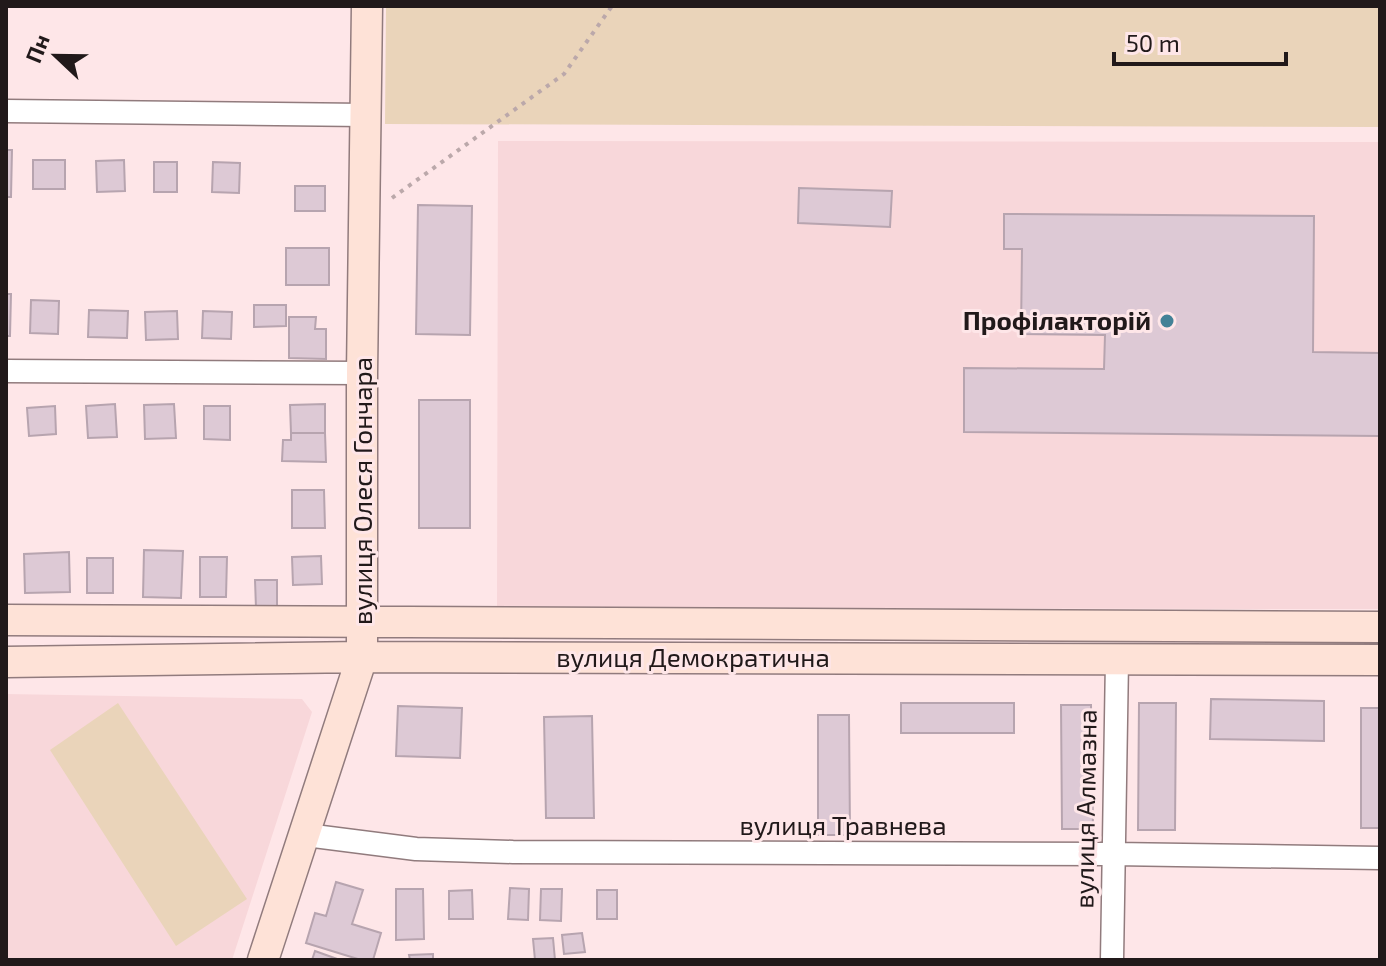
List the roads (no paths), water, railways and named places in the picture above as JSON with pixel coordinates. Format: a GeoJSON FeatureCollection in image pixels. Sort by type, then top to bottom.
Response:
{"type":"FeatureCollection","features":[{"type":"Feature","properties":{"kind":"street","name":"вулиця Олеся Гончара"},"geometry":{"type":"LineString","coordinates":[[263,960],[362,657],[367,6]]}},
{"type":"Feature","properties":{"kind":"street"},"geometry":{"type":"LineString","coordinates":[[6,111],[365,115]]}},
{"type":"Feature","properties":{"kind":"street"},"geometry":{"type":"LineString","coordinates":[[6,371],[362,373]]}},
{"type":"Feature","properties":{"kind":"street","name":"вулиця Демократична"},"geometry":{"type":"LineString","coordinates":[[6,620],[1380,627]]}},
{"type":"Feature","properties":{"kind":"street","name":"вулиця Демократична"},"geometry":{"type":"LineString","coordinates":[[6,662],[362,657],[1380,660]]}},
{"type":"Feature","properties":{"kind":"street","name":"вулиця Алмазна"},"geometry":{"type":"LineString","coordinates":[[1112,960],[1117,660]]}},
{"type":"Feature","properties":{"kind":"street","name":"вулиця Травнева"},"geometry":{"type":"LineString","coordinates":[[306,835],[416,849],[513,852],[1380,858]]}},
{"type":"Feature","properties":{"kind":"place","name":"Профілакторій"},"geometry":{"type":"Point","coordinates":[1167,321]}}]}
